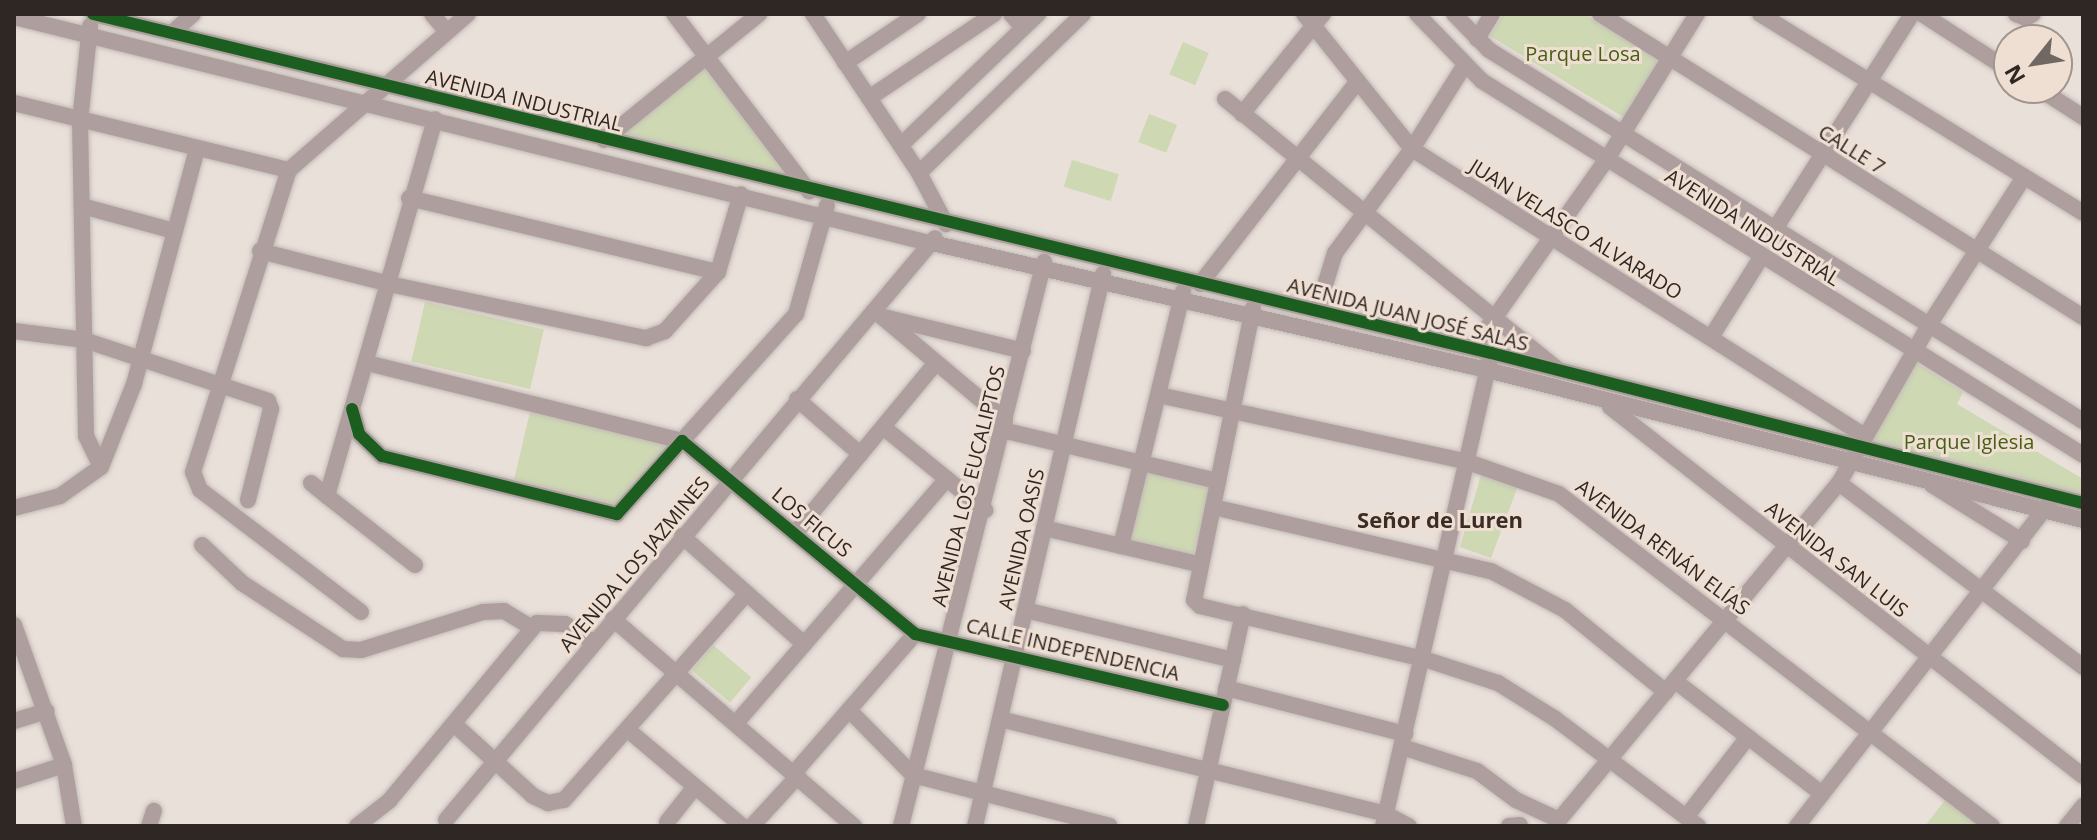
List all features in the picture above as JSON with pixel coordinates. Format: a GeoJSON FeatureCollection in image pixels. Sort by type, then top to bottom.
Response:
{"type":"FeatureCollection","features":[{"type":"Feature","properties":{"kind":"street","name":"AVENIDA INDUSTRIAL"},"geometry":{"type":"LineString","coordinates":[[93,14],[946,224]]}},
{"type":"Feature","properties":{"kind":"street"},"geometry":{"type":"LineString","coordinates":[[93,14],[88,35],[80,121],[86,436],[101,467]]}},
{"type":"Feature","properties":{"kind":"street"},"geometry":{"type":"LineString","coordinates":[[172,33],[193,14]]}},
{"type":"Feature","properties":{"kind":"street"},"geometry":{"type":"LineString","coordinates":[[432,14],[447,32]]}},
{"type":"Feature","properties":{"kind":"street"},"geometry":{"type":"LineString","coordinates":[[361,612],[194,482],[217,383],[289,170],[361,102],[468,14]]}},
{"type":"Feature","properties":{"kind":"street"},"geometry":{"type":"LineString","coordinates":[[674,14],[809,191]]}},
{"type":"Feature","properties":{"kind":"street"},"geometry":{"type":"LineString","coordinates":[[604,140],[759,14]]}},
{"type":"Feature","properties":{"kind":"street"},"geometry":{"type":"LineString","coordinates":[[813,14],[919,173],[946,224]]}},
{"type":"Feature","properties":{"kind":"street"},"geometry":{"type":"LineString","coordinates":[[845,63],[918,14]]}},
{"type":"Feature","properties":{"kind":"street"},"geometry":{"type":"LineString","coordinates":[[869,98],[994,14]]}},
{"type":"Feature","properties":{"kind":"street"},"geometry":{"type":"LineString","coordinates":[[1011,14],[1023,28]]}},
{"type":"Feature","properties":{"kind":"street"},"geometry":{"type":"LineString","coordinates":[[901,145],[1038,14]]}},
{"type":"Feature","properties":{"kind":"street"},"geometry":{"type":"LineString","coordinates":[[919,173],[1083,14]]}},
{"type":"Feature","properties":{"kind":"street","name":"AVENIDA INDUSTRIAL"},"geometry":{"type":"LineString","coordinates":[[1417,14],[1464,66],[1607,159],[2083,455]]}},
{"type":"Feature","properties":{"kind":"street","name":"AVENIDA INDUSTRIAL"},"geometry":{"type":"LineString","coordinates":[[1454,14],[1477,39],[1622,133],[1929,325],[2080,414]]}},
{"type":"Feature","properties":{"kind":"street"},"geometry":{"type":"LineString","coordinates":[[1477,39],[1492,14]]}},
{"type":"Feature","properties":{"kind":"street","name":"CALLE 7"},"geometry":{"type":"LineString","coordinates":[[1600,14],[2083,317]]}},
{"type":"Feature","properties":{"kind":"street"},"geometry":{"type":"LineString","coordinates":[[1473,348],[1607,159],[1697,14]]}},
{"type":"Feature","properties":{"kind":"street"},"geometry":{"type":"LineString","coordinates":[[1760,14],[2083,213]]}},
{"type":"Feature","properties":{"kind":"street"},"geometry":{"type":"LineString","coordinates":[[1775,229],[1912,14]]}},
{"type":"Feature","properties":{"kind":"street"},"geometry":{"type":"LineString","coordinates":[[1922,14],[1993,60]]}},
{"type":"Feature","properties":{"kind":"street"},"geometry":{"type":"LineString","coordinates":[[2016,14],[2026,18],[2033,14]]}},
{"type":"Feature","properties":{"kind":"street","name":"AVENIDA JUAN JOSÉ SALAS"},"geometry":{"type":"LineString","coordinates":[[14,17],[823,214],[932,244],[1487,370],[1605,403],[1859,447]]}},
{"type":"Feature","properties":{"kind":"street"},"geometry":{"type":"LineString","coordinates":[[1242,114],[1313,17]]}},
{"type":"Feature","properties":{"kind":"street","name":"JUAN VELASCO ALVARADO"},"geometry":{"type":"LineString","coordinates":[[1313,17],[1412,149],[1711,337],[1859,447]]}},
{"type":"Feature","properties":{"kind":"street"},"geometry":{"type":"LineString","coordinates":[[1317,311],[1335,253],[1412,149],[1464,66]]}},
{"type":"Feature","properties":{"kind":"street"},"geometry":{"type":"LineString","coordinates":[[1121,546],[1181,300],[1358,81]]}},
{"type":"Feature","properties":{"kind":"street","name":"AVENIDA SAN LUIS"},"geometry":{"type":"LineString","coordinates":[[1225,99],[1565,374],[2083,776]]}},
{"type":"Feature","properties":{"kind":"street"},"geometry":{"type":"LineString","coordinates":[[14,103],[289,170]]}},
{"type":"Feature","properties":{"kind":"street"},"geometry":{"type":"LineString","coordinates":[[2063,104],[2083,117]]}},
{"type":"Feature","properties":{"kind":"street"},"geometry":{"type":"LineString","coordinates":[[327,496],[389,284],[409,198],[435,119]]}},
{"type":"Feature","properties":{"kind":"street"},"geometry":{"type":"LineString","coordinates":[[14,508],[60,496],[101,467],[139,360],[197,149]]}},
{"type":"Feature","properties":{"kind":"street"},"geometry":{"type":"LineString","coordinates":[[1559,823],[1839,483],[1929,325],[1979,252],[2024,177]]}},
{"type":"Feature","properties":{"kind":"street"},"geometry":{"type":"LineString","coordinates":[[260,251],[389,284],[646,338],[665,331],[718,272],[741,194]]}},
{"type":"Feature","properties":{"kind":"street"},"geometry":{"type":"LineString","coordinates":[[352,409],[359,434],[382,456],[617,514],[796,314],[823,214],[831,196]]}},
{"type":"Feature","properties":{"kind":"street"},"geometry":{"type":"LineString","coordinates":[[409,198],[718,272]]}},
{"type":"Feature","properties":{"kind":"street"},"geometry":{"type":"LineString","coordinates":[[82,206],[174,231]]}},
{"type":"Feature","properties":{"kind":"street","name":"AVENIDA JUAN JOSÉ SALAS"},"geometry":{"type":"LineString","coordinates":[[946,224],[1473,348],[1734,425]]}},
{"type":"Feature","properties":{"kind":"street","name":"AVENIDA LOS JAZMINES"},"geometry":{"type":"LineString","coordinates":[[446,820],[797,399],[876,315],[946,224]]}},
{"type":"Feature","properties":{"kind":"street","name":"AVENIDA LOS EUCALIPTOS"},"geometry":{"type":"LineString","coordinates":[[901,826],[985,510],[1048,248]]}},
{"type":"Feature","properties":{"kind":"street"},"geometry":{"type":"LineString","coordinates":[[1711,337],[1762,256]]}},
{"type":"Feature","properties":{"kind":"street","name":"AVENIDA OASIS"},"geometry":{"type":"LineString","coordinates":[[975,826],[1106,262]]}},
{"type":"Feature","properties":{"kind":"street"},"geometry":{"type":"LineString","coordinates":[[1256,297],[1213,507],[1198,564],[1194,600],[1200,606],[1424,659],[1510,689],[1611,759],[1692,821],[1748,737]]}},
{"type":"Feature","properties":{"kind":"street"},"geometry":{"type":"LineString","coordinates":[[876,315],[1023,351]]}},
{"type":"Feature","properties":{"kind":"street"},"geometry":{"type":"LineString","coordinates":[[876,315],[1003,425],[1063,447],[1218,481]]}},
{"type":"Feature","properties":{"kind":"street"},"geometry":{"type":"LineString","coordinates":[[14,331],[84,340],[258,396],[271,409],[248,500]]}},
{"type":"Feature","properties":{"kind":"street"},"geometry":{"type":"LineString","coordinates":[[1385,820],[1448,561],[1491,353]]}},
{"type":"Feature","properties":{"kind":"street"},"geometry":{"type":"LineString","coordinates":[[367,363],[682,441]]}},
{"type":"Feature","properties":{"kind":"street"},"geometry":{"type":"LineString","coordinates":[[795,533],[934,365]]}},
{"type":"Feature","properties":{"kind":"street","name":"AVENIDA RENÁN ELÍAS"},"geometry":{"type":"LineString","coordinates":[[1159,395],[1468,462],[1538,486],[1584,509],[1992,826]]}},
{"type":"Feature","properties":{"kind":"street"},"geometry":{"type":"LineString","coordinates":[[797,399],[860,454]]}},
{"type":"Feature","properties":{"kind":"street"},"geometry":{"type":"LineString","coordinates":[[883,427],[985,510]]}},
{"type":"Feature","properties":{"kind":"street","name":"LOS FICUS"},"geometry":{"type":"LineString","coordinates":[[682,441],[915,634]]}},
{"type":"Feature","properties":{"kind":"street"},"geometry":{"type":"LineString","coordinates":[[1859,447],[1917,475],[2022,541]]}},
{"type":"Feature","properties":{"kind":"street"},"geometry":{"type":"LineString","coordinates":[[1859,447],[2050,503],[2083,520]]}},
{"type":"Feature","properties":{"kind":"street"},"geometry":{"type":"LineString","coordinates":[[1917,475],[2050,503],[2083,503]]}},
{"type":"Feature","properties":{"kind":"street"},"geometry":{"type":"LineString","coordinates":[[737,722],[947,479]]}},
{"type":"Feature","properties":{"kind":"street"},"geometry":{"type":"LineString","coordinates":[[311,483],[415,565]]}},
{"type":"Feature","properties":{"kind":"street"},"geometry":{"type":"LineString","coordinates":[[1839,483],[2083,666]]}},
{"type":"Feature","properties":{"kind":"street"},"geometry":{"type":"LineString","coordinates":[[1797,826],[2050,503]]}},
{"type":"Feature","properties":{"kind":"street"},"geometry":{"type":"LineString","coordinates":[[1213,507],[1491,571],[1547,598],[1671,687],[1748,737],[1822,794]]}},
{"type":"Feature","properties":{"kind":"street"},"geometry":{"type":"LineString","coordinates":[[1044,528],[1198,564]]}},
{"type":"Feature","properties":{"kind":"street"},"geometry":{"type":"LineString","coordinates":[[682,536],[804,644]]}},
{"type":"Feature","properties":{"kind":"street"},"geometry":{"type":"LineString","coordinates":[[202,545],[242,583],[343,649],[379,646],[483,612],[504,611],[532,628]]}},
{"type":"Feature","properties":{"kind":"street"},"geometry":{"type":"LineString","coordinates":[[454,724],[533,796],[548,803],[564,800],[747,593]]}},
{"type":"Feature","properties":{"kind":"street"},"geometry":{"type":"LineString","coordinates":[[1025,610],[1233,660]]}},
{"type":"Feature","properties":{"kind":"street"},"geometry":{"type":"LineString","coordinates":[[1196,826],[1243,614]]}},
{"type":"Feature","properties":{"kind":"street"},"geometry":{"type":"LineString","coordinates":[[613,619],[737,722],[848,824]]}},
{"type":"Feature","properties":{"kind":"street"},"geometry":{"type":"LineString","coordinates":[[362,825],[389,801],[532,628],[555,621],[594,643]]}},
{"type":"Feature","properties":{"kind":"street"},"geometry":{"type":"LineString","coordinates":[[14,625],[20,658],[46,711],[64,765],[70,825]]}},
{"type":"Feature","properties":{"kind":"street"},"geometry":{"type":"LineString","coordinates":[[752,826],[915,634]]}},
{"type":"Feature","properties":{"kind":"street","name":"CALLE INDEPENDENCIA"},"geometry":{"type":"LineString","coordinates":[[915,634],[1225,696],[1404,740],[1477,771],[1516,800],[1559,823]]}},
{"type":"Feature","properties":{"kind":"street"},"geometry":{"type":"LineString","coordinates":[[849,710],[913,775],[1110,826]]}},
{"type":"Feature","properties":{"kind":"street"},"geometry":{"type":"LineString","coordinates":[[14,721],[46,711]]}},
{"type":"Feature","properties":{"kind":"street"},"geometry":{"type":"LineString","coordinates":[[1000,719],[1208,769],[1409,826]]}},
{"type":"Feature","properties":{"kind":"street"},"geometry":{"type":"LineString","coordinates":[[628,730],[742,826]]}},
{"type":"Feature","properties":{"kind":"street"},"geometry":{"type":"LineString","coordinates":[[14,781],[64,765]]}},
{"type":"Feature","properties":{"kind":"street"},"geometry":{"type":"LineString","coordinates":[[667,822],[694,788]]}},
{"type":"Feature","properties":{"kind":"street"},"geometry":{"type":"LineString","coordinates":[[2067,826],[2083,806]]}},
{"type":"Feature","properties":{"kind":"green space","name":"Parque Losa"},"geometry":{"type":"Polygon","coordinates":[[[1503,14],[1584,14],[1660,60],[1625,118],[1490,36],[1503,14]]]}},
{"type":"Feature","properties":{"kind":"green space"},"geometry":{"type":"Polygon","coordinates":[[[1183,42],[1209,53],[1195,85],[1169,74],[1183,42]]]}},
{"type":"Feature","properties":{"kind":"green space"},"geometry":{"type":"Polygon","coordinates":[[[706,64],[789,176],[616,135],[706,64]]]}},
{"type":"Feature","properties":{"kind":"green space"},"geometry":{"type":"Polygon","coordinates":[[[1149,114],[1177,125],[1166,153],[1138,142],[1149,114]]]}},
{"type":"Feature","properties":{"kind":"green space"},"geometry":{"type":"Polygon","coordinates":[[[1072,160],[1119,174],[1111,201],[1064,187],[1072,160]]]}},
{"type":"Feature","properties":{"kind":"green space"},"geometry":{"type":"Polygon","coordinates":[[[425,302],[544,329],[530,389],[411,361],[425,302]]]}},
{"type":"Feature","properties":{"kind":"green space","name":"Parque Iglesia"},"geometry":{"type":"Polygon","coordinates":[[[1915,362],[1963,392],[1957,404],[2083,479],[2083,495],[1870,441],[1915,362]]]}},
{"type":"Feature","properties":{"kind":"green space"},"geometry":{"type":"Polygon","coordinates":[[[530,412],[670,443],[616,505],[514,480],[530,412]]]}},
{"type":"Feature","properties":{"kind":"green space"},"geometry":{"type":"Polygon","coordinates":[[[1147,467],[1211,483],[1192,559],[1128,543],[1147,467]]]}},
{"type":"Feature","properties":{"kind":"green space"},"geometry":{"type":"Polygon","coordinates":[[[1481,475],[1518,486],[1491,558],[1460,547],[1481,475]]]}},
{"type":"Feature","properties":{"kind":"green space"},"geometry":{"type":"Polygon","coordinates":[[[713,645],[751,677],[730,702],[692,670],[713,645]]]}},
{"type":"Feature","properties":{"kind":"green space"},"geometry":{"type":"Polygon","coordinates":[[[1949,795],[1981,826],[1925,826],[1949,795]]]}},
{"type":"Feature","properties":{"kind":"cycle path"},"geometry":{"type":"LineString","coordinates":[[93,14],[1491,353],[2083,503]]}},
{"type":"Feature","properties":{"kind":"cycle path"},"geometry":{"type":"LineString","coordinates":[[352,409],[359,434],[382,456],[617,514],[682,441],[915,634],[1223,705]]}},
{"type":"Feature","properties":{"kind":"district","name":"Señor de Luren"},"geometry":{"type":"Point","coordinates":[1440,520]}}]}
